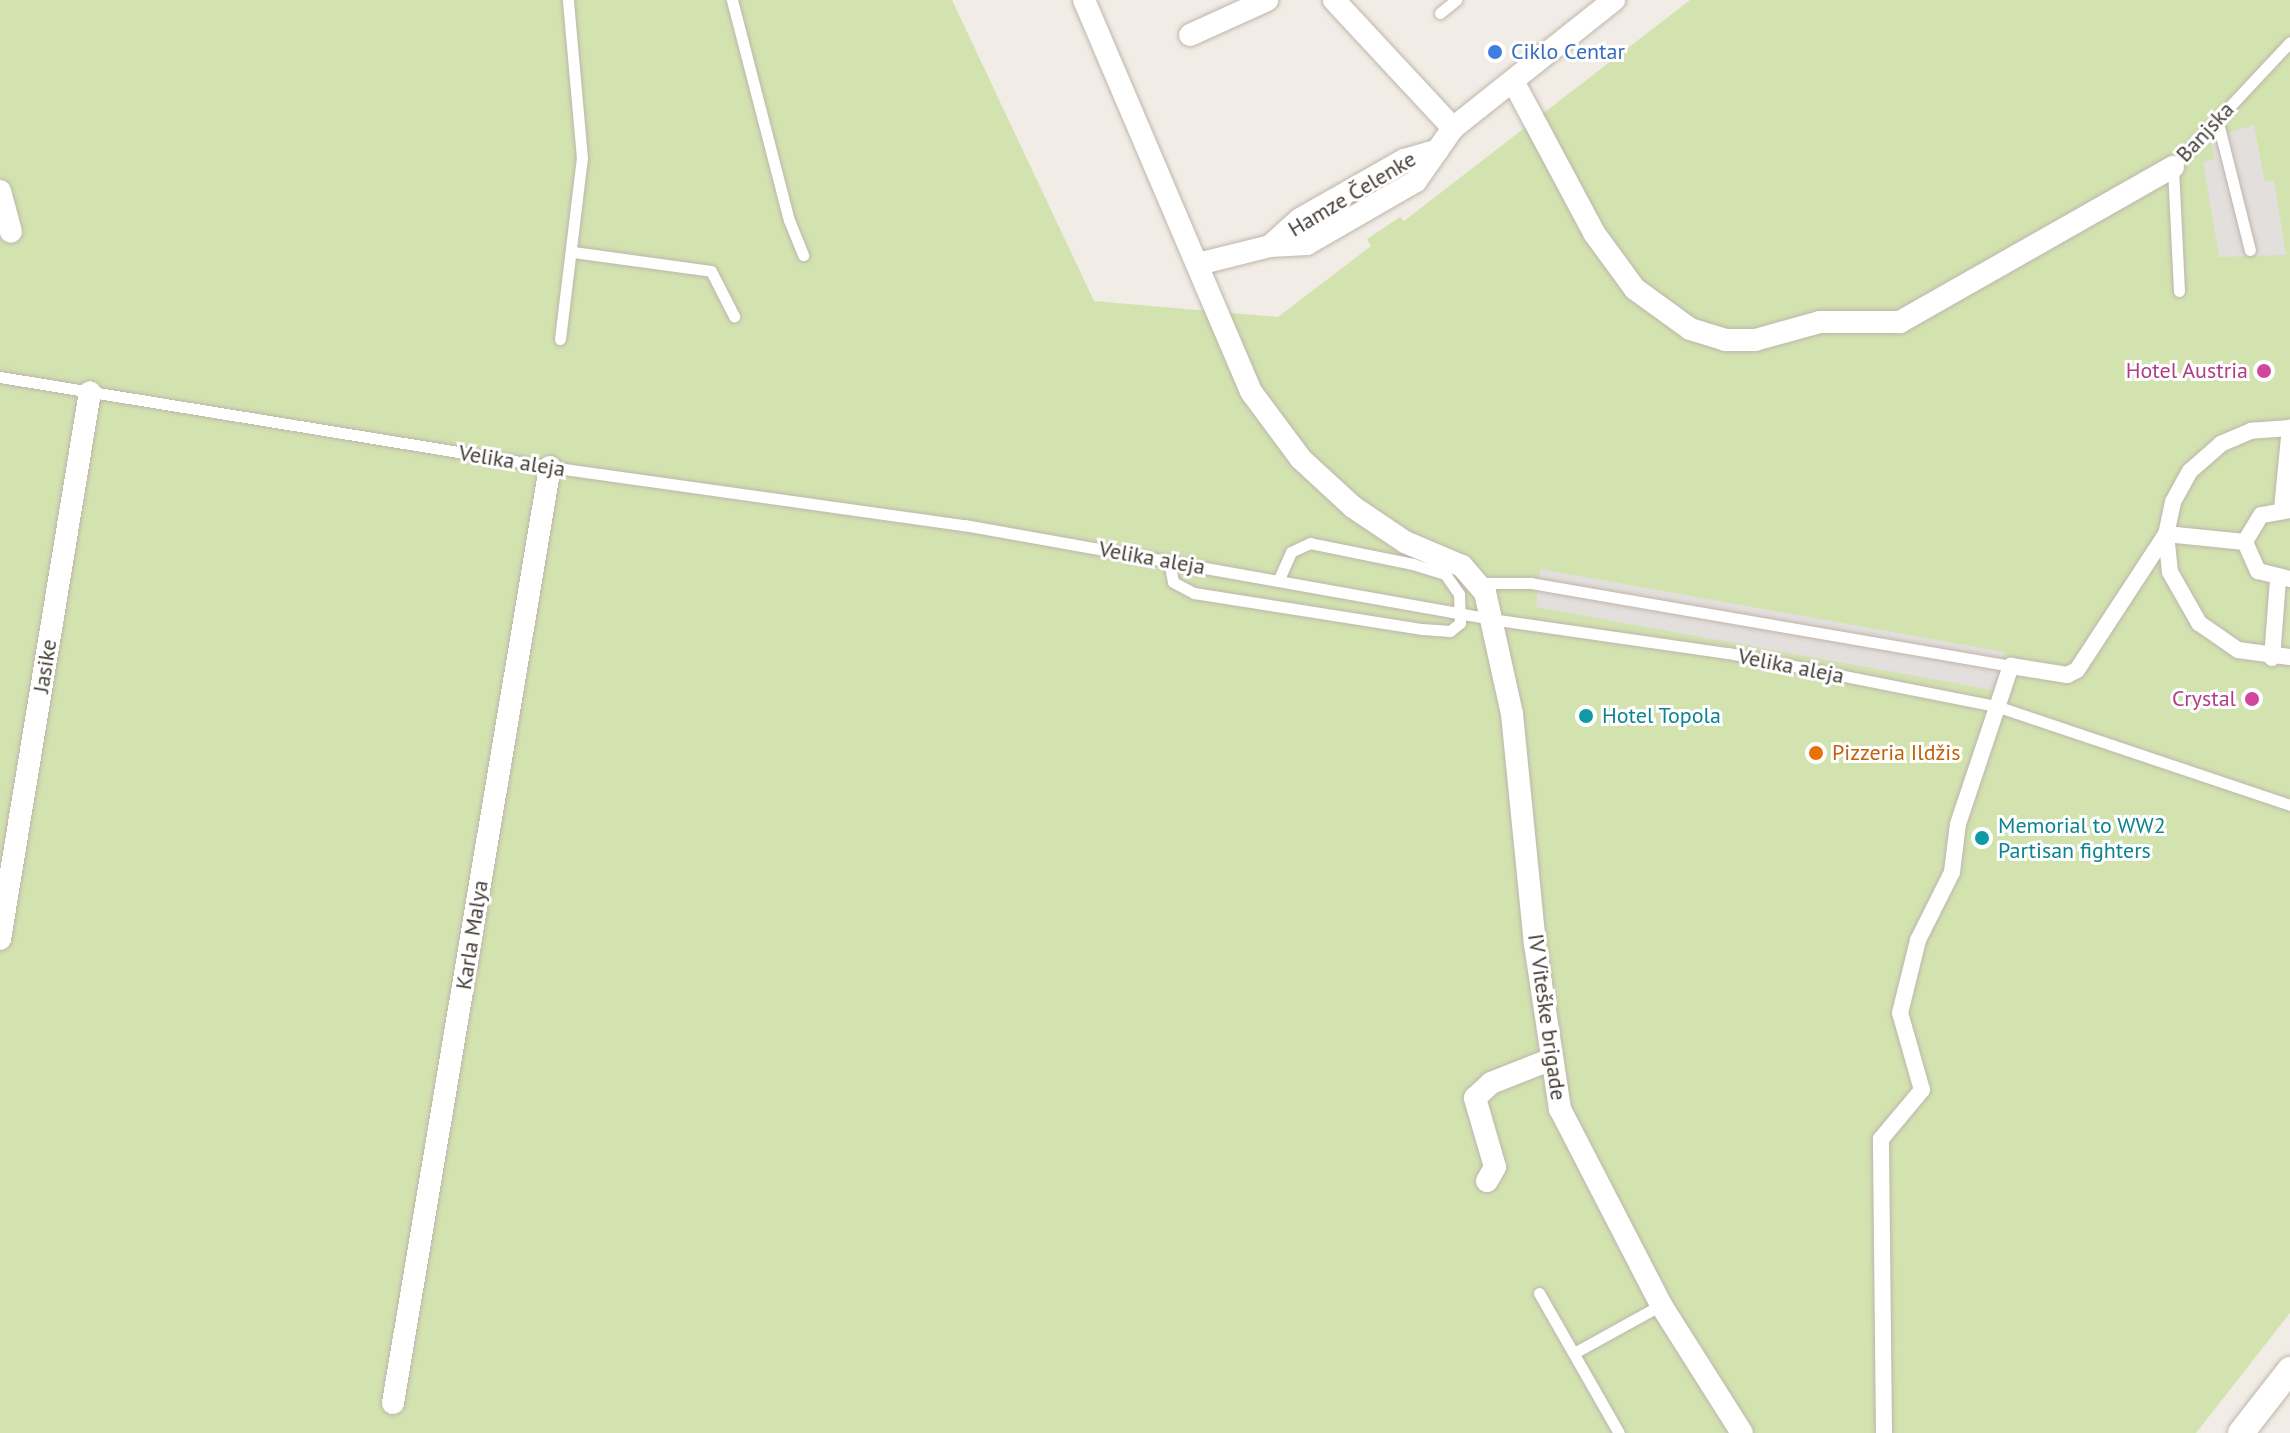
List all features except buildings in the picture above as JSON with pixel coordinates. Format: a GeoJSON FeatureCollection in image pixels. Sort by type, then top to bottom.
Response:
{"type":"FeatureCollection","features":[{"type":"Feature","properties":{"kind":"street"},"geometry":{"type":"LineString","coordinates":[[1084,0],[1198,264]]}},
{"type":"Feature","properties":{"kind":"street"},"geometry":{"type":"LineString","coordinates":[[1190,35],[1267,0]]}},
{"type":"Feature","properties":{"kind":"street"},"geometry":{"type":"LineString","coordinates":[[1334,0],[1453,128]]}},
{"type":"Feature","properties":{"kind":"street","name":"Hamze Čelenke"},"geometry":{"type":"LineString","coordinates":[[1198,264],[1270,246],[1300,219],[1418,152],[1438,150],[1453,128],[1614,0]]}},
{"type":"Feature","properties":{"kind":"street"},"geometry":{"type":"LineString","coordinates":[[1513,81],[1594,233],[1635,289],[1690,329],[1725,340],[1755,340],[1820,322],[1900,322],[2173,167]]}},
{"type":"Feature","properties":{"kind":"street"},"geometry":{"type":"LineString","coordinates":[[0,191],[11,232]]}},
{"type":"Feature","properties":{"kind":"street","name":"IV Viteške brigade"},"geometry":{"type":"LineString","coordinates":[[1198,264],[1252,393],[1301,459],[1353,507],[1405,542],[1462,566],[1480,583],[1512,714],[1560,1109],[1661,1305],[1742,1433]]}},
{"type":"Feature","properties":{"kind":"street","name":"Jasike"},"geometry":{"type":"LineString","coordinates":[[0,939],[90,392]]}},
{"type":"Feature","properties":{"kind":"street"},"geometry":{"type":"LineString","coordinates":[[2272,658],[2284,580],[2258,571],[2245,542],[2253,522],[2286,510],[2289,428],[2251,431],[2231,440],[2190,471],[2173,502],[2166,534],[2170,572],[2199,623],[2238,650],[2272,658],[2290,657]]}},
{"type":"Feature","properties":{"kind":"street","name":"Karla Malya"},"geometry":{"type":"LineString","coordinates":[[393,1403],[550,467]]}},
{"type":"Feature","properties":{"kind":"street"},"geometry":{"type":"LineString","coordinates":[[2166,534],[2245,542]]}},
{"type":"Feature","properties":{"kind":"street"},"geometry":{"type":"LineString","coordinates":[[1884,1433],[1881,1139],[1922,1090],[1900,1013],[1918,940],[1952,872],[1958,824],[2011,666],[2067,675],[2077,670],[2166,534]]}},
{"type":"Feature","properties":{"kind":"street"},"geometry":{"type":"LineString","coordinates":[[1487,1181],[1495,1167],[1475,1098],[1491,1083],[1552,1059]]}},
{"type":"Feature","properties":{"kind":"street"},"geometry":{"type":"LineString","coordinates":[[2249,1430],[2290,1370]]}},
{"type":"Feature","properties":{"kind":"lane"},"geometry":{"type":"LineString","coordinates":[[560,339],[573,252],[582,158],[568,0]]}},
{"type":"Feature","properties":{"kind":"lane"},"geometry":{"type":"LineString","coordinates":[[732,0],[789,220],[803,255]]}},
{"type":"Feature","properties":{"kind":"lane"},"geometry":{"type":"LineString","coordinates":[[1440,13],[1456,0]]}},
{"type":"Feature","properties":{"kind":"lane","name":"Banjska"},"geometry":{"type":"LineString","coordinates":[[2179,291],[2173,167],[2290,42]]}},
{"type":"Feature","properties":{"kind":"lane"},"geometry":{"type":"LineString","coordinates":[[2217,119],[2250,250]]}},
{"type":"Feature","properties":{"kind":"lane"},"geometry":{"type":"LineString","coordinates":[[573,252],[711,271],[734,316]]}},
{"type":"Feature","properties":{"kind":"lane","name":"Velika aleja"},"geometry":{"type":"LineString","coordinates":[[0,377],[550,467],[964,525],[1461,614],[1728,653],[1996,706],[2290,805]]}},
{"type":"Feature","properties":{"kind":"lane"},"geometry":{"type":"LineString","coordinates":[[1169,561],[1173,582],[1194,593],[1422,629],[1450,631],[1460,623],[1459,594],[1445,574],[1351,549],[1310,543],[1291,552],[1278,581]]}},
{"type":"Feature","properties":{"kind":"lane"},"geometry":{"type":"LineString","coordinates":[[1480,583],[1531,583],[2011,666]]}},
{"type":"Feature","properties":{"kind":"lane"},"geometry":{"type":"LineString","coordinates":[[1539,1293],[1619,1433]]}},
{"type":"Feature","properties":{"kind":"lane"},"geometry":{"type":"LineString","coordinates":[[1574,1353],[1661,1305]]}},
{"type":"Feature","properties":{"kind":"green space"},"geometry":{"type":"Polygon","coordinates":[[[0,0],[952,0],[1094,301],[1278,317],[1371,246],[1367,239],[1400,217],[1404,221],[1690,0],[2290,0],[2290,1313],[2196,1433],[0,1433],[0,0]]]}},
{"type":"Feature","properties":{"kind":"shaded area"},"geometry":{"type":"Polygon","coordinates":[[[2254,125],[2265,182],[2274,180],[2286,255],[2219,257],[2203,162],[2215,159],[2210,138],[2254,125]]]}},
{"type":"Feature","properties":{"kind":"shaded area"},"geometry":{"type":"Polygon","coordinates":[[[1540,569],[2004,652],[1999,691],[1536,607],[1540,569]]]}},
{"type":"Feature","properties":{"kind":"place","name":"Ciklo Centar"},"geometry":{"type":"Point","coordinates":[1495,52]}},
{"type":"Feature","properties":{"kind":"place","name":"Hotel Austria"},"geometry":{"type":"Point","coordinates":[2264,371]}},
{"type":"Feature","properties":{"kind":"place","name":"Crystal"},"geometry":{"type":"Point","coordinates":[2252,699]}},
{"type":"Feature","properties":{"kind":"place","name":"Hotel Topola"},"geometry":{"type":"Point","coordinates":[1586,716]}},
{"type":"Feature","properties":{"kind":"place","name":"Pizzeria Ildžis"},"geometry":{"type":"Point","coordinates":[1816,753]}},
{"type":"Feature","properties":{"kind":"place","name":"Memorial to WW2 Partisan fighters"},"geometry":{"type":"Point","coordinates":[1982,838]}}]}
